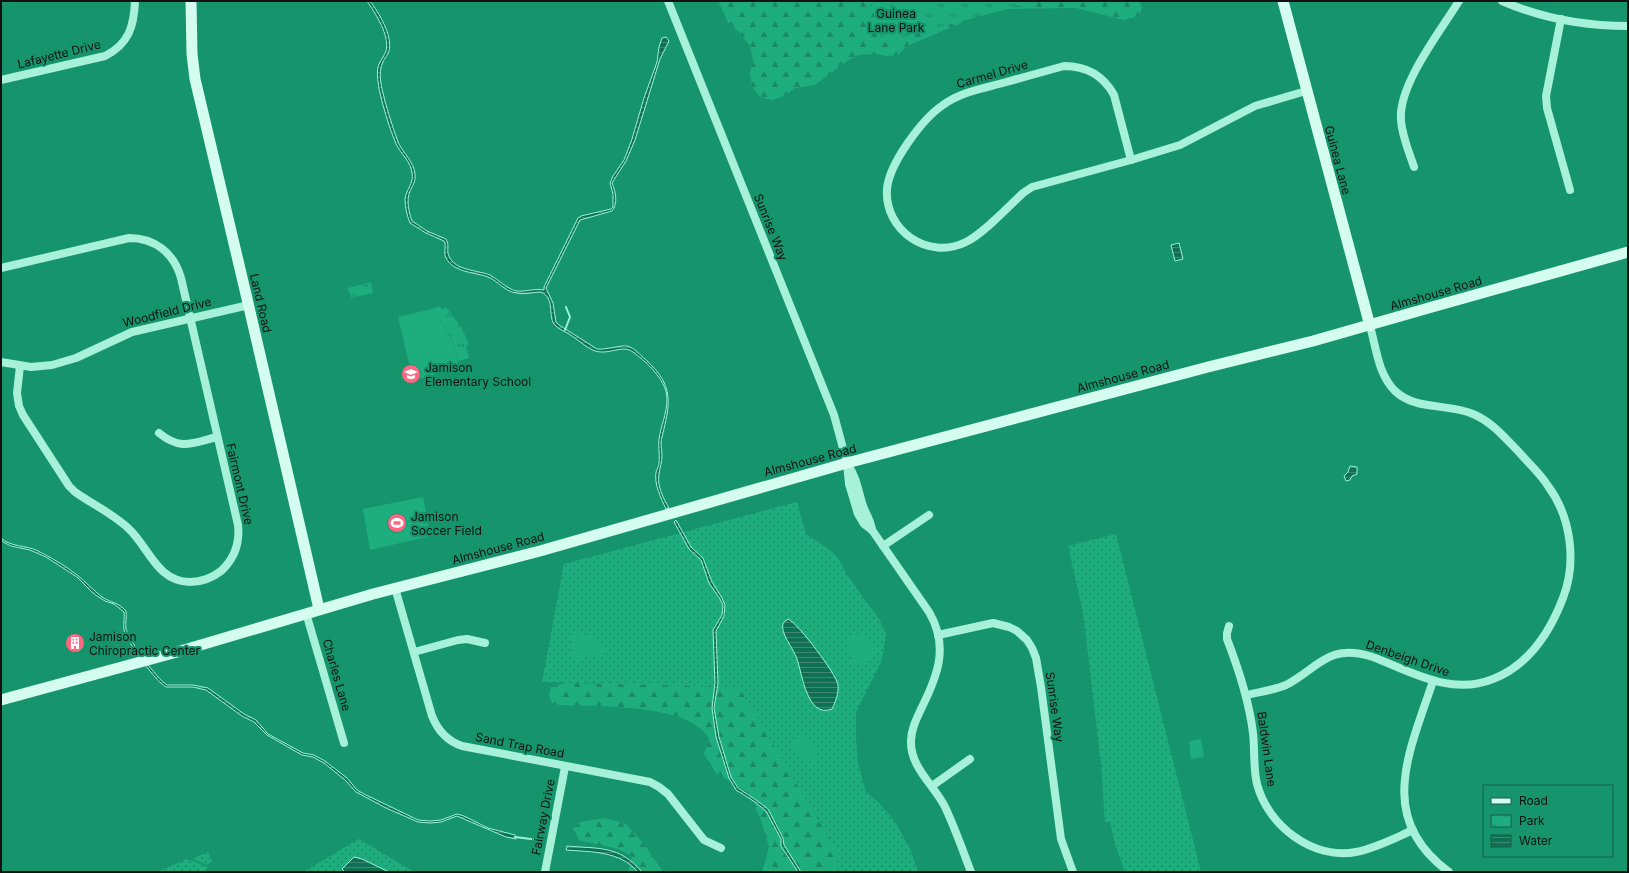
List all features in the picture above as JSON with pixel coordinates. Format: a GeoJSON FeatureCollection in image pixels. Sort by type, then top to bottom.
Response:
{"type":"FeatureCollection","features":[{"type":"Feature","properties":{"kind":"main road","name":"Land Road"},"geometry":{"type":"LineString","coordinates":[[191,1],[192,54],[195,79],[249,305],[318,609]]}},
{"type":"Feature","properties":{"kind":"main road","name":"Guinea Lane"},"geometry":{"type":"LineString","coordinates":[[1282,1],[1370,326]]}},
{"type":"Feature","properties":{"kind":"main road","name":"Almshouse Road"},"geometry":{"type":"LineString","coordinates":[[1,700],[101,673],[318,609],[498,562],[847,463],[1208,367],[1313,342],[1432,306],[1628,252]]}},
{"type":"Feature","properties":{"kind":"street","name":"Lafayette Drive"},"geometry":{"type":"LineString","coordinates":[[1,80],[105,56],[126,40],[131,31],[134,20],[135,1]]}},
{"type":"Feature","properties":{"kind":"street","name":"Sunrise Way"},"geometry":{"type":"LineString","coordinates":[[668,1],[834,415],[847,463],[855,476],[861,501],[872,530],[933,619],[940,648],[938,672],[934,685],[915,722],[910,741],[916,766],[932,786],[945,808],[971,872]]}},
{"type":"Feature","properties":{"kind":"street"},"geometry":{"type":"LineString","coordinates":[[1414,167],[1402,129],[1402,101],[1408,85],[1458,1]]}},
{"type":"Feature","properties":{"kind":"street"},"geometry":{"type":"LineString","coordinates":[[1502,1],[1536,13],[1586,24],[1628,26]]}},
{"type":"Feature","properties":{"kind":"street"},"geometry":{"type":"LineString","coordinates":[[1561,19],[1547,88],[1546,102],[1570,190]]}},
{"type":"Feature","properties":{"kind":"street","name":"Carmel Drive"},"geometry":{"type":"LineString","coordinates":[[1131,160],[1114,96],[1110,89],[1101,78],[1093,72],[1080,67],[1064,66],[962,94],[943,104],[924,122],[895,164],[888,180],[888,207],[894,222],[900,230],[912,240],[937,248],[965,243],[975,237],[1023,193],[1032,187],[1131,160],[1180,145],[1255,106],[1306,91]]}},
{"type":"Feature","properties":{"kind":"street","name":"Fairmont Drive"},"geometry":{"type":"LineString","coordinates":[[1,268],[129,238],[154,242],[174,261],[181,278],[238,525],[239,534],[236,550],[227,565],[214,576],[196,582],[181,581],[166,575],[160,570],[128,528],[68,486],[23,415],[19,406],[17,393],[20,366]]}},
{"type":"Feature","properties":{"kind":"street","name":"Woodfield Drive"},"geometry":{"type":"LineString","coordinates":[[1,362],[20,366],[44,366],[65,362],[128,333],[249,305]]}},
{"type":"Feature","properties":{"kind":"street","name":"Denbeigh Drive"},"geometry":{"type":"LineString","coordinates":[[1247,695],[1284,685],[1329,656],[1346,653],[1364,654],[1433,681],[1457,685],[1488,681],[1512,670],[1530,655],[1554,619],[1564,596],[1570,567],[1568,536],[1561,509],[1549,486],[1498,430],[1485,420],[1469,412],[1448,406],[1412,402],[1404,398],[1392,388],[1386,380],[1380,366],[1370,326]]}},
{"type":"Feature","properties":{"kind":"street"},"geometry":{"type":"LineString","coordinates":[[159,433],[169,441],[180,445],[217,437]]}},
{"type":"Feature","properties":{"kind":"street"},"geometry":{"type":"LineString","coordinates":[[883,546],[929,515]]}},
{"type":"Feature","properties":{"kind":"street","name":"Sand Trap Road"},"geometry":{"type":"LineString","coordinates":[[395,588],[432,716],[439,730],[447,738],[462,746],[565,767],[640,780],[659,787],[670,796],[701,837],[708,843],[721,848]]}},
{"type":"Feature","properties":{"kind":"street","name":"Charles Lane"},"geometry":{"type":"LineString","coordinates":[[306,613],[344,743]]}},
{"type":"Feature","properties":{"kind":"street","name":"Sunrise Way"},"geometry":{"type":"LineString","coordinates":[[938,635],[993,623],[1009,627],[1017,631],[1027,640],[1032,648],[1036,658],[1061,839],[1073,872]]}},
{"type":"Feature","properties":{"kind":"street","name":"Baldwin Lane"},"geometry":{"type":"LineString","coordinates":[[1229,626],[1227,633],[1228,639],[1247,695],[1254,734],[1257,784],[1268,808],[1278,822],[1289,832],[1311,846],[1328,851],[1347,853],[1372,848],[1413,830]]}},
{"type":"Feature","properties":{"kind":"street"},"geometry":{"type":"LineString","coordinates":[[414,652],[458,640],[471,640],[485,643]]}},
{"type":"Feature","properties":{"kind":"street"},"geometry":{"type":"LineString","coordinates":[[1433,681],[1408,758],[1404,780],[1405,808],[1413,830],[1425,850],[1449,872]]}},
{"type":"Feature","properties":{"kind":"street"},"geometry":{"type":"LineString","coordinates":[[932,786],[970,759]]}},
{"type":"Feature","properties":{"kind":"street","name":"Fairway Drive"},"geometry":{"type":"LineString","coordinates":[[545,872],[565,767]]}},
{"type":"Feature","properties":{"kind":"green space"},"geometry":{"type":"Polygon","coordinates":[[[718,1],[1139,1],[1142,8],[1139,16],[1124,20],[1076,8],[1007,9],[964,20],[959,24],[907,46],[898,55],[859,55],[847,61],[815,85],[795,88],[786,95],[772,100],[760,97],[752,86],[750,73],[753,60],[750,46],[739,32],[728,22],[718,1]]]}},
{"type":"Feature","properties":{"kind":"green space","name":"Guinea Lane Park"},"geometry":{"type":"Polygon","coordinates":[[[870,1],[1035,1],[882,43],[870,1]]]}},
{"type":"Feature","properties":{"kind":"green space"},"geometry":{"type":"Polygon","coordinates":[[[894,1],[928,1],[928,10],[893,12],[894,1]]]}},
{"type":"Feature","properties":{"kind":"green space"},"geometry":{"type":"Polygon","coordinates":[[[371,282],[373,293],[351,298],[348,288],[371,282]]]}},
{"type":"Feature","properties":{"kind":"green space"},"geometry":{"type":"Polygon","coordinates":[[[440,306],[442,310],[446,307],[461,327],[469,344],[466,346],[469,358],[458,361],[449,334],[432,309],[440,306]]]}},
{"type":"Feature","properties":{"kind":"green space"},"geometry":{"type":"Polygon","coordinates":[[[432,309],[450,337],[456,352],[459,369],[413,380],[398,317],[432,309]]]}},
{"type":"Feature","properties":{"kind":"green space","name":"Jamison Soccer Field"},"geometry":{"type":"Polygon","coordinates":[[[423,497],[431,536],[370,550],[363,509],[423,497]]]}},
{"type":"Feature","properties":{"kind":"green space"},"geometry":{"type":"Polygon","coordinates":[[[797,502],[806,534],[830,550],[838,558],[847,575],[879,619],[886,634],[882,660],[856,712],[858,764],[866,792],[878,802],[894,820],[910,849],[918,872],[837,872],[838,854],[739,688],[542,682],[564,564],[797,502]]]}},
{"type":"Feature","properties":{"kind":"green space"},"geometry":{"type":"Polygon","coordinates":[[[1116,534],[1201,872],[1125,872],[1116,847],[1110,822],[1105,822],[1101,763],[1083,612],[1068,546],[1116,534]]]}},
{"type":"Feature","properties":{"kind":"green space"},"geometry":{"type":"Polygon","coordinates":[[[578,634],[592,636],[599,640],[605,648],[605,653],[600,657],[586,655],[579,659],[576,658],[572,652],[571,641],[574,636],[578,634]]]}},
{"type":"Feature","properties":{"kind":"green space"},"geometry":{"type":"Polygon","coordinates":[[[860,634],[872,641],[875,650],[870,661],[866,664],[856,665],[853,662],[848,643],[852,636],[860,634]]]}},
{"type":"Feature","properties":{"kind":"green space"},"geometry":{"type":"Polygon","coordinates":[[[565,683],[739,687],[838,854],[837,872],[762,872],[769,847],[761,820],[749,793],[716,773],[704,754],[709,739],[699,727],[683,719],[663,713],[641,709],[560,705],[552,703],[549,696],[551,687],[565,683]]]}},
{"type":"Feature","properties":{"kind":"green space"},"geometry":{"type":"Polygon","coordinates":[[[803,737],[811,739],[816,747],[817,756],[812,762],[806,762],[791,747],[793,741],[803,737]]]}},
{"type":"Feature","properties":{"kind":"green space"},"geometry":{"type":"Polygon","coordinates":[[[1201,739],[1204,757],[1191,759],[1189,741],[1201,739]]]}},
{"type":"Feature","properties":{"kind":"green space"},"geometry":{"type":"Polygon","coordinates":[[[605,818],[626,824],[644,844],[663,872],[628,872],[632,856],[614,848],[579,840],[573,828],[580,822],[605,818]]]}},
{"type":"Feature","properties":{"kind":"green space"},"geometry":{"type":"Polygon","coordinates":[[[359,839],[414,872],[389,872],[362,859],[343,869],[345,872],[305,871],[359,839]]]}},
{"type":"Feature","properties":{"kind":"green space"},"geometry":{"type":"Polygon","coordinates":[[[208,852],[212,861],[208,865],[192,859],[208,852]]]}},
{"type":"Feature","properties":{"kind":"green space"},"geometry":{"type":"Polygon","coordinates":[[[187,859],[207,867],[207,872],[157,872],[187,859]]]}},
{"type":"Feature","properties":{"kind":"water"},"geometry":{"type":"Polygon","coordinates":[[[367,1],[370,1],[377,12],[389,39],[389,51],[381,68],[380,75],[387,109],[398,142],[414,170],[415,181],[408,199],[412,221],[427,231],[446,239],[449,256],[456,265],[490,275],[516,291],[537,289],[544,290],[544,287],[578,218],[611,209],[613,207],[613,194],[610,183],[624,160],[632,139],[644,98],[657,62],[662,38],[666,37],[669,41],[660,59],[635,140],[626,161],[612,183],[616,198],[614,208],[612,211],[580,220],[546,288],[553,303],[556,322],[559,325],[597,349],[624,346],[632,348],[655,369],[662,378],[668,396],[668,405],[661,440],[662,458],[659,483],[661,492],[669,508],[666,509],[658,491],[656,477],[659,464],[659,439],[666,409],[667,397],[664,385],[652,369],[633,352],[623,349],[607,352],[595,351],[559,329],[552,321],[548,298],[541,292],[523,294],[509,291],[488,277],[454,267],[445,256],[444,241],[426,233],[410,223],[406,211],[405,199],[412,180],[411,169],[396,144],[382,103],[379,89],[377,73],[379,64],[386,51],[386,38],[381,24],[367,1]]]}},
{"type":"Feature","properties":{"kind":"water"},"geometry":{"type":"Polygon","coordinates":[[[1179,243],[1183,259],[1175,261],[1171,245],[1179,243]]]}},
{"type":"Feature","properties":{"kind":"water"},"geometry":{"type":"Polygon","coordinates":[[[1350,466],[1357,467],[1357,474],[1352,476],[1350,480],[1346,481],[1344,476],[1348,472],[1350,466]]]}},
{"type":"Feature","properties":{"kind":"water"},"geometry":{"type":"Polygon","coordinates":[[[676,520],[691,547],[703,558],[712,582],[725,605],[724,616],[716,631],[718,683],[714,708],[719,737],[731,777],[738,788],[768,809],[783,838],[784,845],[801,872],[798,872],[781,846],[781,839],[766,811],[736,790],[729,778],[716,737],[712,708],[715,683],[713,630],[722,615],[723,605],[709,583],[701,560],[689,549],[674,522],[676,520]]]}},
{"type":"Feature","properties":{"kind":"water"},"geometry":{"type":"Polygon","coordinates":[[[1,538],[9,543],[38,551],[53,559],[73,572],[102,597],[123,608],[126,611],[126,629],[128,635],[150,668],[167,685],[193,685],[208,688],[244,714],[256,720],[268,734],[303,753],[314,755],[325,761],[347,778],[357,790],[418,820],[441,820],[457,814],[488,828],[515,835],[516,839],[506,837],[457,816],[441,822],[418,822],[386,808],[356,792],[345,780],[324,763],[313,757],[302,755],[267,735],[254,722],[242,716],[206,690],[193,687],[166,687],[149,670],[131,644],[124,630],[124,612],[114,604],[105,601],[94,594],[77,577],[46,557],[30,550],[11,546],[3,542],[1,538]]]}},
{"type":"Feature","properties":{"kind":"water"},"geometry":{"type":"Polygon","coordinates":[[[788,619],[808,639],[836,679],[838,691],[832,709],[824,710],[817,707],[811,701],[807,693],[797,659],[783,632],[783,623],[788,619]]]}},
{"type":"Feature","properties":{"kind":"water"},"geometry":{"type":"Polygon","coordinates":[[[567,846],[599,848],[617,853],[633,863],[642,872],[638,872],[631,865],[614,856],[595,852],[566,850],[567,846]]]}},
{"type":"Feature","properties":{"kind":"water"},"geometry":{"type":"Polygon","coordinates":[[[354,857],[362,859],[389,872],[345,872],[342,869],[354,857]]]}},
{"type":"Feature","properties":{"kind":"waterway"},"geometry":{"type":"LineString","coordinates":[[565,330],[570,317],[566,307]]}},
{"type":"Feature","properties":{"kind":"waterway"},"geometry":{"type":"LineString","coordinates":[[515,837],[539,840]]}},
{"type":"Feature","properties":{"kind":"place","name":"Jamison Elementary School"},"geometry":{"type":"Point","coordinates":[411,374]}},
{"type":"Feature","properties":{"kind":"place","name":"Jamison Soccer Field"},"geometry":{"type":"Point","coordinates":[397,523]}},
{"type":"Feature","properties":{"kind":"place","name":"Jamison Chiropractic Center"},"geometry":{"type":"Point","coordinates":[75,643]}}]}
